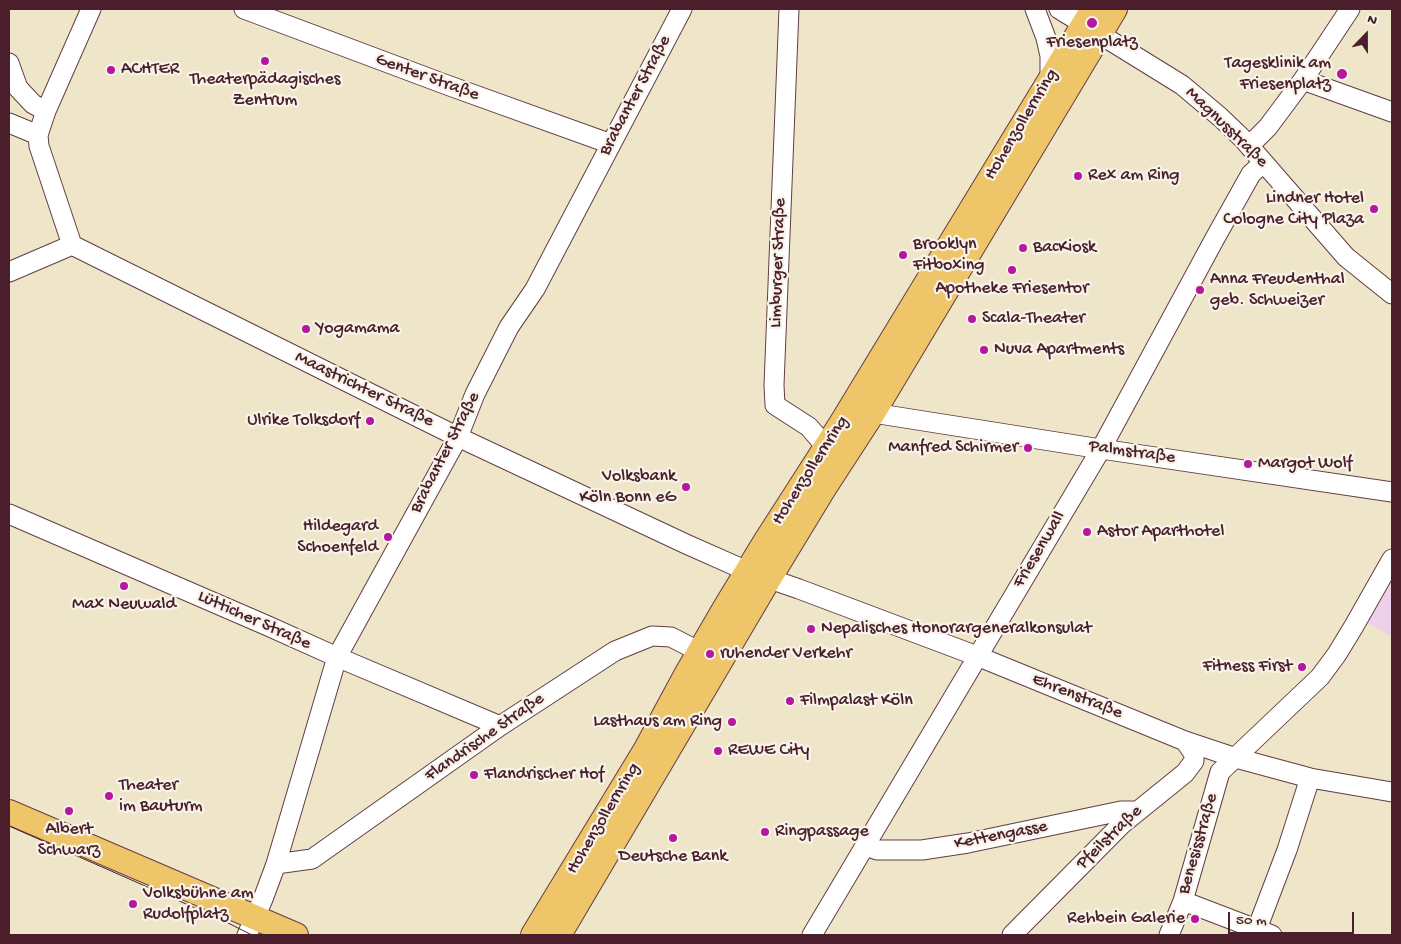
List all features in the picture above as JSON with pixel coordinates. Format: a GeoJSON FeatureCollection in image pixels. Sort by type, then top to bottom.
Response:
{"type":"FeatureCollection","features":[{"type":"Feature","properties":{"kind":"main road","name":"Hohenzollernring"},"geometry":{"type":"LineString","coordinates":[[558,935],[758,575],[826,447],[1050,80],[1092,22],[1115,9]]}},
{"type":"Feature","properties":{"kind":"main road","name":"Hohenzollernring"},"geometry":{"type":"LineString","coordinates":[[533,935],[646,749],[700,652],[823,490],[873,413],[1092,22]]}},
{"type":"Feature","properties":{"kind":"main road"},"geometry":{"type":"LineString","coordinates":[[9,812],[251,926],[296,935]]}},
{"type":"Feature","properties":{"kind":"street"},"geometry":{"type":"LineString","coordinates":[[9,272],[72,245],[39,146],[38,135],[46,111],[91,9]]}},
{"type":"Feature","properties":{"kind":"street","name":"Genter Straße"},"geometry":{"type":"LineString","coordinates":[[244,9],[456,89],[611,144]]}},
{"type":"Feature","properties":{"kind":"street","name":"Brabanter Straße"},"geometry":{"type":"LineString","coordinates":[[251,926],[276,864],[338,657],[458,436],[475,394],[509,327],[535,289],[682,9]]}},
{"type":"Feature","properties":{"kind":"street","name":"Limburger Straße"},"geometry":{"type":"LineString","coordinates":[[789,9],[774,404],[809,427],[826,447]]}},
{"type":"Feature","properties":{"kind":"street"},"geometry":{"type":"LineString","coordinates":[[1035,9],[1046,38],[1050,56],[1050,80]]}},
{"type":"Feature","properties":{"kind":"street"},"geometry":{"type":"LineString","coordinates":[[1059,9],[1092,22]]}},
{"type":"Feature","properties":{"kind":"street"},"geometry":{"type":"LineString","coordinates":[[1249,146],[1268,127],[1303,80],[1350,9]]}},
{"type":"Feature","properties":{"kind":"street","name":"Magnusstraße"},"geometry":{"type":"LineString","coordinates":[[1092,22],[1182,85],[1220,117],[1264,162],[1346,257],[1392,294]]}},
{"type":"Feature","properties":{"kind":"street"},"geometry":{"type":"LineString","coordinates":[[9,62],[18,88],[32,104],[46,111]]}},
{"type":"Feature","properties":{"kind":"street"},"geometry":{"type":"LineString","coordinates":[[1303,80],[1392,112]]}},
{"type":"Feature","properties":{"kind":"street"},"geometry":{"type":"LineString","coordinates":[[9,124],[38,135]]}},
{"type":"Feature","properties":{"kind":"street","name":"Friesenwall"},"geometry":{"type":"LineString","coordinates":[[812,935],[1101,449],[1251,174],[1264,162]]}},
{"type":"Feature","properties":{"kind":"street","name":"Maastrichter Straße"},"geometry":{"type":"LineString","coordinates":[[72,245],[458,436],[686,544],[758,575]]}},
{"type":"Feature","properties":{"kind":"street","name":"Palmstraße"},"geometry":{"type":"LineString","coordinates":[[873,413],[1392,492]]}},
{"type":"Feature","properties":{"kind":"street"},"geometry":{"type":"LineString","coordinates":[[823,490],[830,456],[826,447]]}},
{"type":"Feature","properties":{"kind":"street","name":"Lütticher Straße"},"geometry":{"type":"LineString","coordinates":[[9,514],[500,726]]}},
{"type":"Feature","properties":{"kind":"street","name":"Benesisstraße"},"geometry":{"type":"LineString","coordinates":[[1169,935],[1182,901],[1220,772],[1320,677],[1337,654],[1392,559]]}},
{"type":"Feature","properties":{"kind":"street","name":"Ehrenstraße"},"geometry":{"type":"LineString","coordinates":[[758,575],[977,656],[1185,741],[1236,758],[1310,778],[1392,792]]}},
{"type":"Feature","properties":{"kind":"street","name":"Flandrische Straße"},"geometry":{"type":"LineString","coordinates":[[276,864],[312,859],[500,726],[615,651],[652,636],[671,637],[700,652]]}},
{"type":"Feature","properties":{"kind":"street"},"geometry":{"type":"LineString","coordinates":[[1185,741],[1194,754],[1194,761],[1220,772]]}},
{"type":"Feature","properties":{"kind":"street","name":"Pfeilstraße"},"geometry":{"type":"LineString","coordinates":[[1012,935],[1122,824],[1185,773],[1194,761]]}},
{"type":"Feature","properties":{"kind":"street"},"geometry":{"type":"LineString","coordinates":[[1182,901],[1265,932],[1287,850],[1310,778]]}},
{"type":"Feature","properties":{"kind":"street","name":"Kettengasse"},"geometry":{"type":"LineString","coordinates":[[865,846],[876,850],[922,850],[978,841],[1121,810],[1137,811]]}},
{"type":"Feature","properties":{"kind":"shaded area"},"geometry":{"type":"Polygon","coordinates":[[[1392,581],[1392,637],[1368,623],[1392,581]]]}},
{"type":"Feature","properties":{"kind":"tram line"},"geometry":{"type":"LineString","coordinates":[[9,826],[220,919],[252,935]]}},
{"type":"Feature","properties":{"kind":"place","name":"Friesenplatz"},"geometry":{"type":"Point","coordinates":[1092,23]}},
{"type":"Feature","properties":{"kind":"place","name":"Theaterpädagisches Zentrum"},"geometry":{"type":"Point","coordinates":[265,61]}},
{"type":"Feature","properties":{"kind":"place","name":"ACHTER"},"geometry":{"type":"Point","coordinates":[111,70]}},
{"type":"Feature","properties":{"kind":"place","name":"Tagesklinik am Friesenplatz"},"geometry":{"type":"Point","coordinates":[1342,74]}},
{"type":"Feature","properties":{"kind":"place","name":"Rex am Ring"},"geometry":{"type":"Point","coordinates":[1078,176]}},
{"type":"Feature","properties":{"kind":"place","name":"Lindner Hotel Cologne City Plaza"},"geometry":{"type":"Point","coordinates":[1374,209]}},
{"type":"Feature","properties":{"kind":"place","name":"BacKiosk"},"geometry":{"type":"Point","coordinates":[1023,248]}},
{"type":"Feature","properties":{"kind":"place","name":"Brooklyn Fitboxing"},"geometry":{"type":"Point","coordinates":[903,255]}},
{"type":"Feature","properties":{"kind":"place","name":"Apotheke Friesentor"},"geometry":{"type":"Point","coordinates":[1012,270]}},
{"type":"Feature","properties":{"kind":"place","name":"Anna Freudenthal geb. Schweizer"},"geometry":{"type":"Point","coordinates":[1200,290]}},
{"type":"Feature","properties":{"kind":"place","name":"Scala-Theater"},"geometry":{"type":"Point","coordinates":[972,319]}},
{"type":"Feature","properties":{"kind":"place","name":"Yogamama"},"geometry":{"type":"Point","coordinates":[306,329]}},
{"type":"Feature","properties":{"kind":"place","name":"Nuva Apartments"},"geometry":{"type":"Point","coordinates":[984,350]}},
{"type":"Feature","properties":{"kind":"place","name":"Ulrike Tolksdorf"},"geometry":{"type":"Point","coordinates":[370,421]}},
{"type":"Feature","properties":{"kind":"place","name":"Manfred Schirmer"},"geometry":{"type":"Point","coordinates":[1028,448]}},
{"type":"Feature","properties":{"kind":"place","name":"Margot Wolf"},"geometry":{"type":"Point","coordinates":[1248,464]}},
{"type":"Feature","properties":{"kind":"place","name":"Volksbank Köln Bonn eG"},"geometry":{"type":"Point","coordinates":[686,487]}},
{"type":"Feature","properties":{"kind":"place","name":"Astor Aparthotel"},"geometry":{"type":"Point","coordinates":[1087,532]}},
{"type":"Feature","properties":{"kind":"place","name":"Hildegard Schoenfeld"},"geometry":{"type":"Point","coordinates":[388,537]}},
{"type":"Feature","properties":{"kind":"place","name":"Max Neuwald"},"geometry":{"type":"Point","coordinates":[124,586]}},
{"type":"Feature","properties":{"kind":"place","name":"Nepalisches Honorargeneralkonsulat"},"geometry":{"type":"Point","coordinates":[811,629]}},
{"type":"Feature","properties":{"kind":"place","name":"ruhender Verkehr"},"geometry":{"type":"Point","coordinates":[710,654]}},
{"type":"Feature","properties":{"kind":"place","name":"Fitness First"},"geometry":{"type":"Point","coordinates":[1302,667]}},
{"type":"Feature","properties":{"kind":"place","name":"Filmpalast Köln"},"geometry":{"type":"Point","coordinates":[790,701]}},
{"type":"Feature","properties":{"kind":"place","name":"Lasthaus am Ring"},"geometry":{"type":"Point","coordinates":[732,722]}},
{"type":"Feature","properties":{"kind":"place","name":"REWE City"},"geometry":{"type":"Point","coordinates":[718,751]}},
{"type":"Feature","properties":{"kind":"place","name":"Flandrischer Hof"},"geometry":{"type":"Point","coordinates":[474,775]}},
{"type":"Feature","properties":{"kind":"place","name":"Theater im Bauturm"},"geometry":{"type":"Point","coordinates":[109,796]}},
{"type":"Feature","properties":{"kind":"place","name":"Albert Schwarz"},"geometry":{"type":"Point","coordinates":[69,811]}},
{"type":"Feature","properties":{"kind":"place","name":"Ringpassage"},"geometry":{"type":"Point","coordinates":[765,832]}},
{"type":"Feature","properties":{"kind":"place","name":"Deutsche Bank"},"geometry":{"type":"Point","coordinates":[673,838]}},
{"type":"Feature","properties":{"kind":"place","name":"Volksbühne am Rudolfplatz"},"geometry":{"type":"Point","coordinates":[133,904]}},
{"type":"Feature","properties":{"kind":"place","name":"Rehbein Galerie"},"geometry":{"type":"Point","coordinates":[1195,919]}}]}
